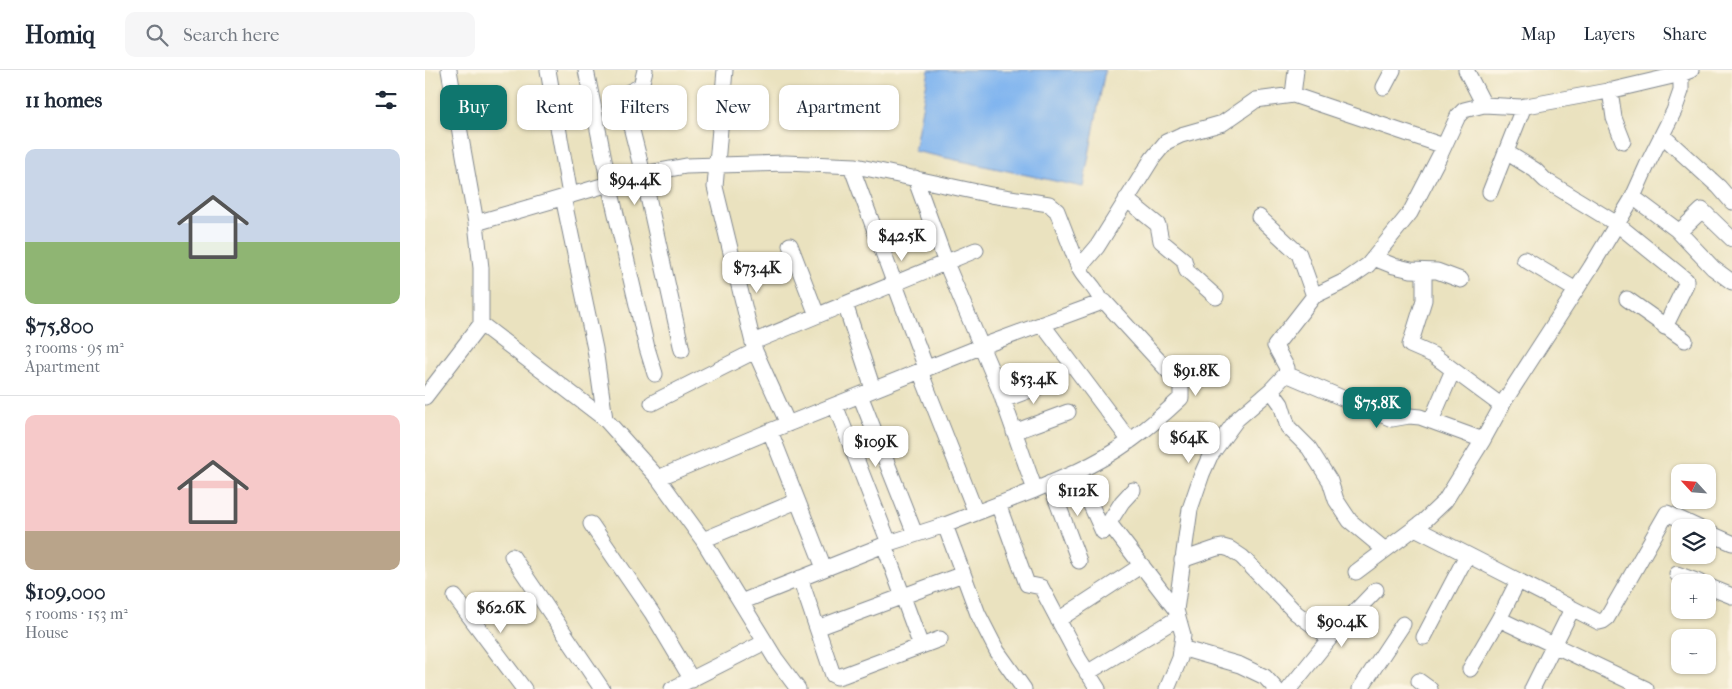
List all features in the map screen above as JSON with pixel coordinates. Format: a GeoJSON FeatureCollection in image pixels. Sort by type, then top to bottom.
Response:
{"type":"FeatureCollection","features":[{"type":"Feature","properties":{"kind":"street"},"geometry":{"type":"LineString","coordinates":[[425,397],[481,324],[481,268],[476,223],[449,70]]}},
{"type":"Feature","properties":{"kind":"street"},"geometry":{"type":"LineString","coordinates":[[548,70],[566,196],[595,349],[605,419]]}},
{"type":"Feature","properties":{"kind":"street"},"geometry":{"type":"LineString","coordinates":[[586,70],[609,184],[647,348],[655,374]]}},
{"type":"Feature","properties":{"kind":"street"},"geometry":{"type":"LineString","coordinates":[[645,70],[641,86],[623,96],[643,174],[682,350]]}},
{"type":"Feature","properties":{"kind":"street"},"geometry":{"type":"LineString","coordinates":[[725,70],[715,186],[754,347],[788,424]]}},
{"type":"Feature","properties":{"kind":"street"},"geometry":{"type":"LineString","coordinates":[[1293,95],[1296,70]]}},
{"type":"Feature","properties":{"kind":"street"},"geometry":{"type":"LineString","coordinates":[[1385,87],[1393,70]]}},
{"type":"Feature","properties":{"kind":"street"},"geometry":{"type":"LineString","coordinates":[[1467,70],[1484,105]]}},
{"type":"Feature","properties":{"kind":"street"},"geometry":{"type":"LineString","coordinates":[[1177,614],[1182,560],[1190,509],[1201,474],[1210,456],[1237,419],[1287,374],[1287,368],[1275,346],[1314,296],[1345,282],[1368,265],[1410,213],[1458,116],[1464,110],[1484,105],[1524,106],[1609,90],[1686,72],[1674,111],[1633,197],[1445,501],[1415,528],[1356,572]]}},
{"type":"Feature","properties":{"kind":"street"},"geometry":{"type":"LineString","coordinates":[[1609,90],[1614,118],[1623,141]]}},
{"type":"Feature","properties":{"kind":"street"},"geometry":{"type":"LineString","coordinates":[[1079,268],[1097,248],[1152,159],[1165,142],[1181,135],[1223,123],[1256,100],[1293,95],[1444,146]]}},
{"type":"Feature","properties":{"kind":"street"},"geometry":{"type":"LineString","coordinates":[[1490,192],[1524,106]]}},
{"type":"Feature","properties":{"kind":"street"},"geometry":{"type":"LineString","coordinates":[[1662,135],[1719,187],[1732,202]]}},
{"type":"Feature","properties":{"kind":"street"},"geometry":{"type":"LineString","coordinates":[[1506,152],[1535,170],[1545,180],[1617,224],[1686,280],[1686,284],[1665,327]]}},
{"type":"Feature","properties":{"kind":"street"},"geometry":{"type":"LineString","coordinates":[[476,223],[643,174],[686,166],[785,162],[851,166],[1049,204],[1060,216],[1081,274],[1098,295],[1099,299],[1105,302],[1181,385],[1181,398],[1145,430],[1103,459],[1035,490],[945,525],[887,544],[741,602]]}},
{"type":"Feature","properties":{"kind":"street"},"geometry":{"type":"LineString","coordinates":[[851,166],[976,513]]}},
{"type":"Feature","properties":{"kind":"street"},"geometry":{"type":"LineString","coordinates":[[915,178],[946,263],[1003,400],[1035,490]]}},
{"type":"Feature","properties":{"kind":"street"},"geometry":{"type":"LineString","coordinates":[[1633,197],[1679,232],[1713,268],[1732,282]]}},
{"type":"Feature","properties":{"kind":"street"},"geometry":{"type":"LineString","coordinates":[[1126,200],[1158,226],[1161,241],[1184,260],[1187,272],[1215,297]]}},
{"type":"Feature","properties":{"kind":"street"},"geometry":{"type":"LineString","coordinates":[[1679,232],[1701,210],[1732,240]]}},
{"type":"Feature","properties":{"kind":"street"},"geometry":{"type":"LineString","coordinates":[[1259,217],[1299,254],[1314,296]]}},
{"type":"Feature","properties":{"kind":"street"},"geometry":{"type":"LineString","coordinates":[[790,246],[817,315]]}},
{"type":"Feature","properties":{"kind":"street"},"geometry":{"type":"LineString","coordinates":[[652,403],[817,315],[976,250]]}},
{"type":"Feature","properties":{"kind":"street"},"geometry":{"type":"LineString","coordinates":[[1374,258],[1394,266],[1424,271],[1437,271],[1461,280]]}},
{"type":"Feature","properties":{"kind":"street"},"geometry":{"type":"LineString","coordinates":[[1524,259],[1576,290]]}},
{"type":"Feature","properties":{"kind":"street"},"geometry":{"type":"LineString","coordinates":[[1424,271],[1424,300],[1410,346],[1433,354],[1502,406]]}},
{"type":"Feature","properties":{"kind":"street"},"geometry":{"type":"LineString","coordinates":[[658,478],[980,347],[1097,304],[1099,299]]}},
{"type":"Feature","properties":{"kind":"street"},"geometry":{"type":"LineString","coordinates":[[1627,299],[1685,340]]}},
{"type":"Feature","properties":{"kind":"street"},"geometry":{"type":"LineString","coordinates":[[845,304],[867,392],[915,534]]}},
{"type":"Feature","properties":{"kind":"street"},"geometry":{"type":"LineString","coordinates":[[481,324],[605,419],[658,478],[703,540],[765,642],[798,689]]}},
{"type":"Feature","properties":{"kind":"street"},"geometry":{"type":"LineString","coordinates":[[1042,324],[1130,441]]}},
{"type":"Feature","properties":{"kind":"street"},"geometry":{"type":"LineString","coordinates":[[1431,421],[1453,370]]}},
{"type":"Feature","properties":{"kind":"street"},"geometry":{"type":"LineString","coordinates":[[1287,374],[1392,419],[1409,416],[1420,417],[1483,440]]}},
{"type":"Feature","properties":{"kind":"street"},"geometry":{"type":"LineString","coordinates":[[1003,400],[1054,381]]}},
{"type":"Feature","properties":{"kind":"street"},"geometry":{"type":"LineString","coordinates":[[1271,390],[1281,404],[1288,428],[1309,448],[1330,481],[1336,500],[1350,522],[1385,550]]}},
{"type":"Feature","properties":{"kind":"street"},"geometry":{"type":"LineString","coordinates":[[835,405],[887,544],[921,646]]}},
{"type":"Feature","properties":{"kind":"street"},"geometry":{"type":"LineString","coordinates":[[1014,432],[1068,412]]}},
{"type":"Feature","properties":{"kind":"street"},"geometry":{"type":"LineString","coordinates":[[770,431],[824,568]]}},
{"type":"Feature","properties":{"kind":"street"},"geometry":{"type":"LineString","coordinates":[[1076,472],[1103,532],[1122,502],[1133,490]]}},
{"type":"Feature","properties":{"kind":"street"},"geometry":{"type":"LineString","coordinates":[[1050,483],[1079,561]]}},
{"type":"Feature","properties":{"kind":"street"},"geometry":{"type":"LineString","coordinates":[[703,540],[797,501]]}},
{"type":"Feature","properties":{"kind":"street"},"geometry":{"type":"LineString","coordinates":[[998,504],[1027,584],[1041,587],[1087,673],[1098,689]]}},
{"type":"Feature","properties":{"kind":"street"},"geometry":{"type":"LineString","coordinates":[[1415,528],[1599,622],[1607,618],[1667,513],[1680,519]]}},
{"type":"Feature","properties":{"kind":"street"},"geometry":{"type":"LineString","coordinates":[[1109,523],[1177,614],[1183,635],[1180,658],[1167,689]]}},
{"type":"Feature","properties":{"kind":"street"},"geometry":{"type":"LineString","coordinates":[[591,524],[652,613],[692,680]]}},
{"type":"Feature","properties":{"kind":"street"},"geometry":{"type":"LineString","coordinates":[[945,525],[978,614],[997,651],[1024,689]]}},
{"type":"Feature","properties":{"kind":"street"},"geometry":{"type":"LineString","coordinates":[[1716,536],[1732,543]]}},
{"type":"Feature","properties":{"kind":"street"},"geometry":{"type":"LineString","coordinates":[[1182,560],[1217,548],[1230,549],[1242,557],[1296,613],[1330,638]]}},
{"type":"Feature","properties":{"kind":"street"},"geometry":{"type":"LineString","coordinates":[[1424,637],[1467,555]]}},
{"type":"Feature","properties":{"kind":"street"},"geometry":{"type":"LineString","coordinates":[[512,556],[602,689]]}},
{"type":"Feature","properties":{"kind":"street"},"geometry":{"type":"LineString","coordinates":[[1058,620],[1142,565]]}},
{"type":"Feature","properties":{"kind":"street"},"geometry":{"type":"LineString","coordinates":[[817,628],[963,574]]}},
{"type":"Feature","properties":{"kind":"street"},"geometry":{"type":"LineString","coordinates":[[800,578],[831,671],[837,677],[940,639]]}},
{"type":"Feature","properties":{"kind":"street"},"geometry":{"type":"LineString","coordinates":[[1470,669],[1499,619],[1518,581]]}},
{"type":"Feature","properties":{"kind":"street"},"geometry":{"type":"LineString","coordinates":[[1289,689],[1330,638],[1376,590]]}},
{"type":"Feature","properties":{"kind":"street"},"geometry":{"type":"LineString","coordinates":[[1716,590],[1732,596]]}},
{"type":"Feature","properties":{"kind":"street"},"geometry":{"type":"LineString","coordinates":[[455,597],[524,689]]}},
{"type":"Feature","properties":{"kind":"street"},"geometry":{"type":"LineString","coordinates":[[1532,689],[1572,609]]}},
{"type":"Feature","properties":{"kind":"street"},"geometry":{"type":"LineString","coordinates":[[1087,673],[1177,614]]}},
{"type":"Feature","properties":{"kind":"street"},"geometry":{"type":"LineString","coordinates":[[1499,619],[1646,689]]}},
{"type":"Feature","properties":{"kind":"street"},"geometry":{"type":"LineString","coordinates":[[1364,687],[1403,624]]}},
{"type":"Feature","properties":{"kind":"street"},"geometry":{"type":"LineString","coordinates":[[672,689],[765,642]]}},
{"type":"Feature","properties":{"kind":"street"},"geometry":{"type":"LineString","coordinates":[[1181,648],[1239,665],[1265,677],[1276,689]]}},
{"type":"Feature","properties":{"kind":"water"},"geometry":{"type":"Polygon","coordinates":[[[929,70],[1105,70],[1083,187],[914,151],[929,70]]]}}]}
